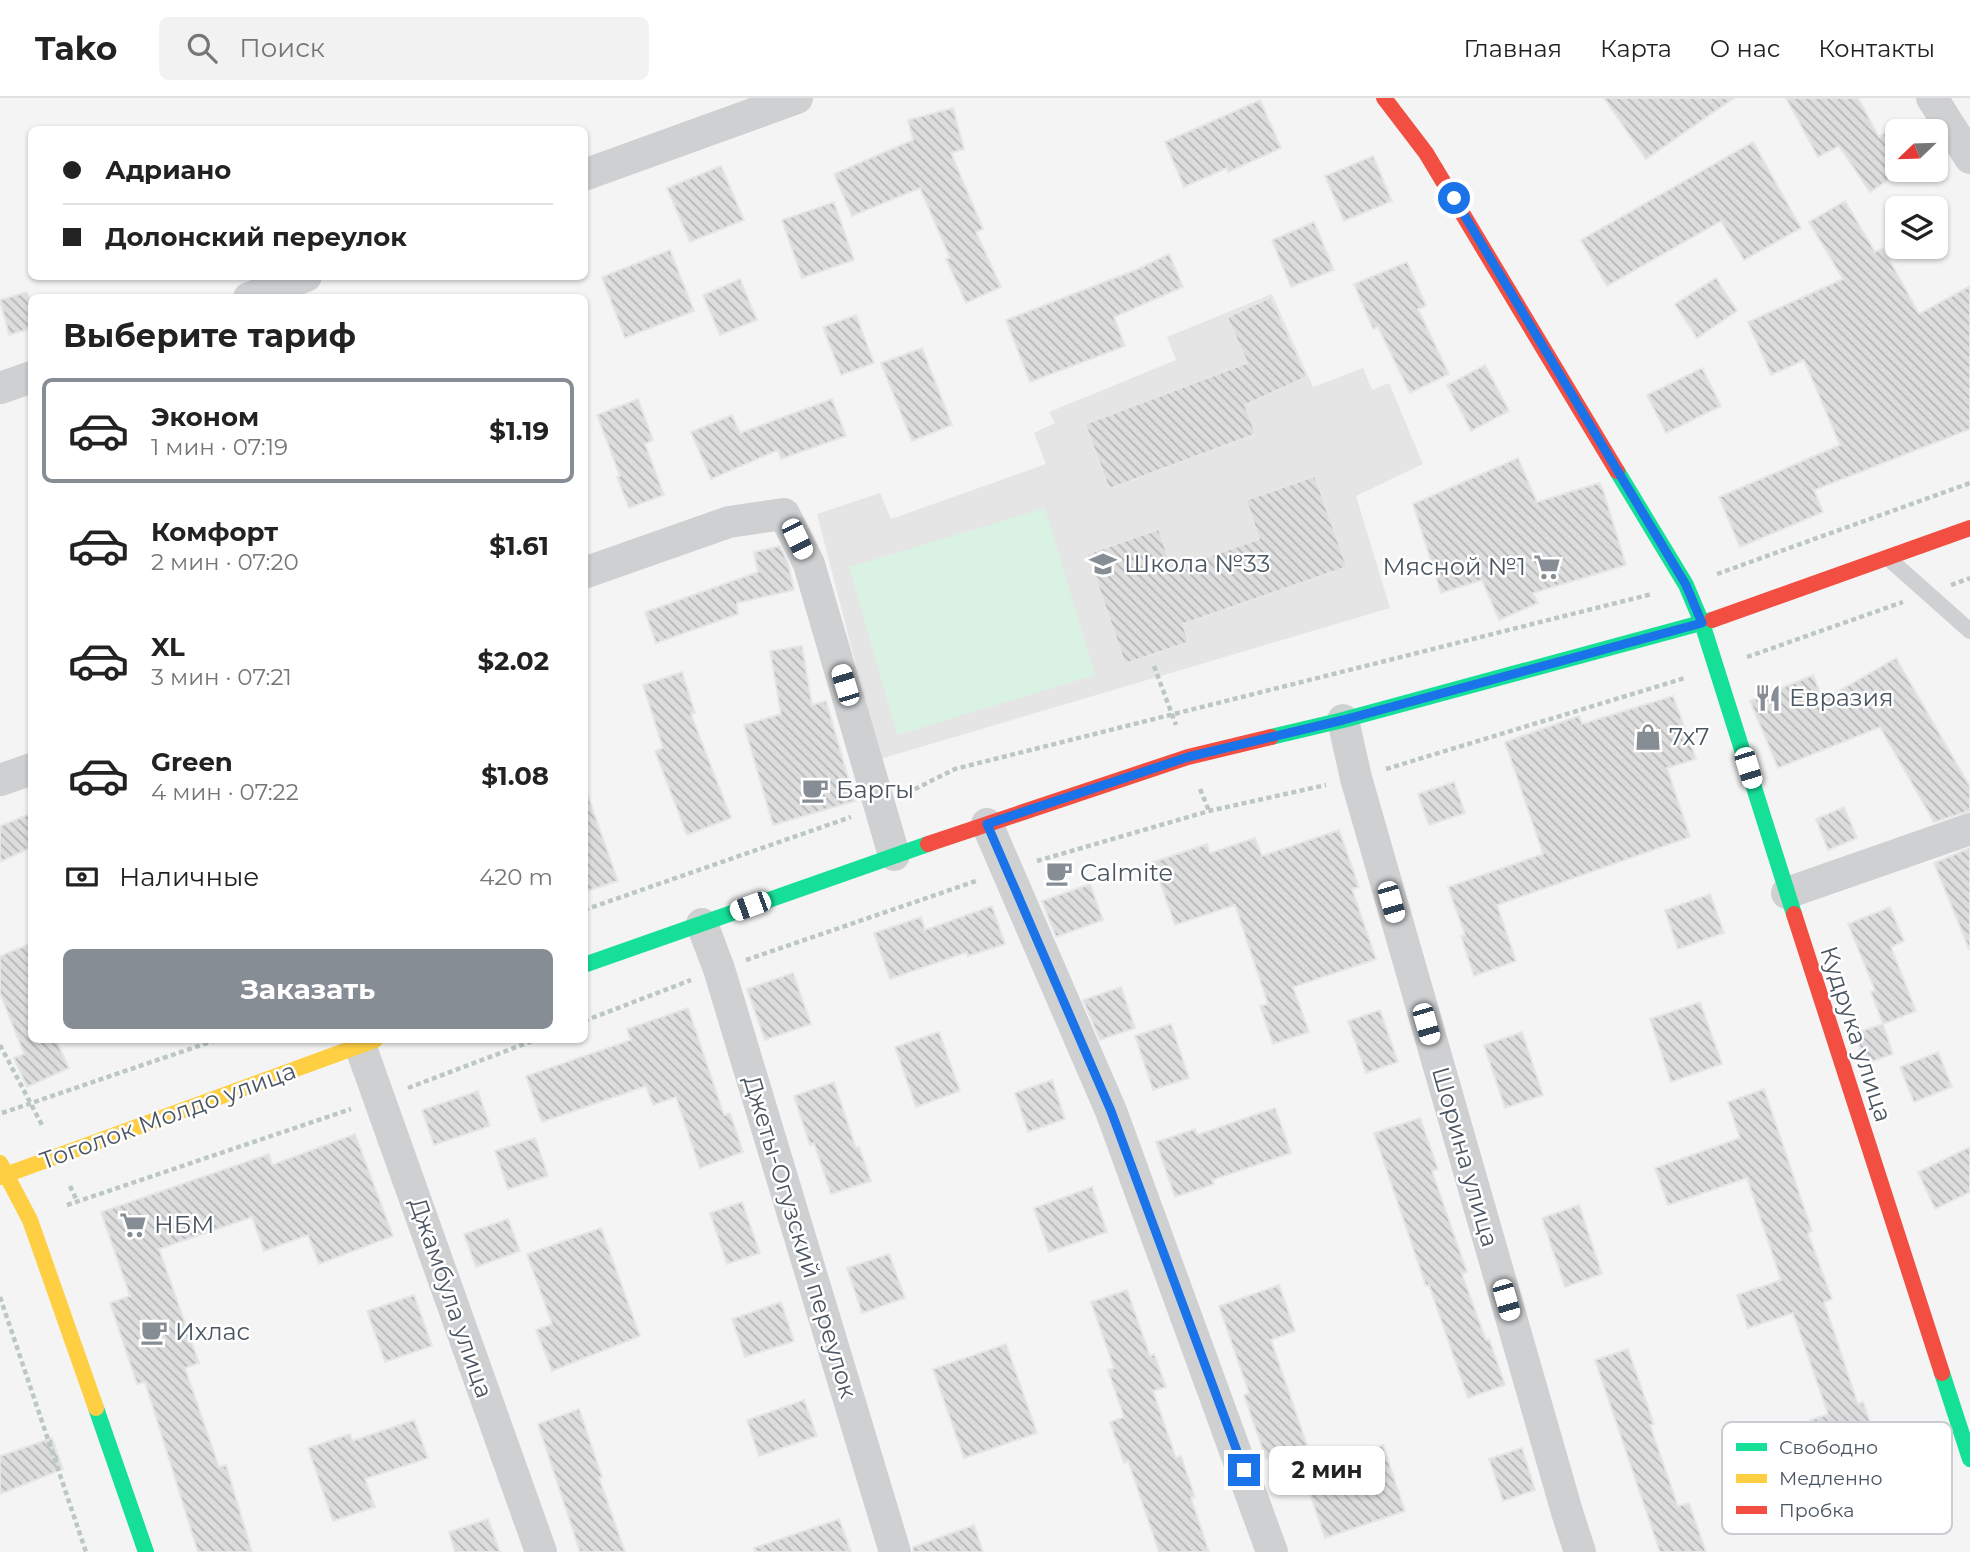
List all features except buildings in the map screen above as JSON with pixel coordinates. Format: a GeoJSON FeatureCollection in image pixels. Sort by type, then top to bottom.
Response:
{"type":"FeatureCollection","features":[{"type":"Feature","properties":{"kind":"main road","name":"Кудрука улица"},"geometry":{"type":"LineString","coordinates":[[1384,98],[1426,153],[1686,585],[1718,667],[1787,893],[1970,1459]]}},
{"type":"Feature","properties":{"kind":"main road"},"geometry":{"type":"LineString","coordinates":[[588,964],[894,855],[1188,757],[1343,720],[1702,623],[1970,528]]}},
{"type":"Feature","properties":{"kind":"main road","name":"Тоголок Молдо улица"},"geometry":{"type":"LineString","coordinates":[[2,1172],[365,1043]]}},
{"type":"Feature","properties":{"kind":"main road"},"geometry":{"type":"LineString","coordinates":[[2,1172],[30,1220],[146,1552]]}},
{"type":"Feature","properties":{"kind":"street"},"geometry":{"type":"LineString","coordinates":[[588,174],[797,98]]}},
{"type":"Feature","properties":{"kind":"street"},"geometry":{"type":"LineString","coordinates":[[1932,98],[1970,159]]}},
{"type":"Feature","properties":{"kind":"street"},"geometry":{"type":"LineString","coordinates":[[259,294],[296,280]]}},
{"type":"Feature","properties":{"kind":"street"},"geometry":{"type":"LineString","coordinates":[[0,388],[28,378]]}},
{"type":"Feature","properties":{"kind":"street"},"geometry":{"type":"LineString","coordinates":[[588,572],[729,522],[784,514],[809,564],[894,855]]}},
{"type":"Feature","properties":{"kind":"street","name":"Шорина улица"},"geometry":{"type":"LineString","coordinates":[[1343,720],[1356,778],[1580,1552]]}},
{"type":"Feature","properties":{"kind":"street"},"geometry":{"type":"LineString","coordinates":[[0,780],[28,770]]}},
{"type":"Feature","properties":{"kind":"street"},"geometry":{"type":"LineString","coordinates":[[987,824],[1111,1111],[1272,1552]]}},
{"type":"Feature","properties":{"kind":"street"},"geometry":{"type":"LineString","coordinates":[[1787,893],[1970,829]]}},
{"type":"Feature","properties":{"kind":"street","name":"Джеты-Огузский переулок"},"geometry":{"type":"LineString","coordinates":[[702,923],[719,969],[895,1552]]}},
{"type":"Feature","properties":{"kind":"street","name":"Джамбула улица"},"geometry":{"type":"LineString","coordinates":[[368,1043],[380,1098],[541,1552]]}},
{"type":"Feature","properties":{"kind":"lane"},"geometry":{"type":"LineString","coordinates":[[1887,558],[1970,631]]}},
{"type":"Feature","properties":{"kind":"path"},"geometry":{"type":"LineString","coordinates":[[588,909],[880,807],[954,769],[1686,585],[1970,483]]}},
{"type":"Feature","properties":{"kind":"path"},"geometry":{"type":"LineString","coordinates":[[588,1019],[719,969],[1006,870],[1209,811],[1356,778],[1718,667],[1970,578]]}},
{"type":"Feature","properties":{"kind":"path"},"geometry":{"type":"LineString","coordinates":[[1154,666],[1179,732]]}},
{"type":"Feature","properties":{"kind":"path"},"geometry":{"type":"LineString","coordinates":[[1200,789],[1209,811]]}},
{"type":"Feature","properties":{"kind":"path"},"geometry":{"type":"LineString","coordinates":[[2,1113],[207,1043]]}},
{"type":"Feature","properties":{"kind":"path"},"geometry":{"type":"LineString","coordinates":[[67,1205],[380,1098],[527,1043]]}},
{"type":"Feature","properties":{"kind":"path"},"geometry":{"type":"LineString","coordinates":[[0,1045],[45,1131]]}},
{"type":"Feature","properties":{"kind":"path"},"geometry":{"type":"LineString","coordinates":[[0,1297],[86,1552]]}},
{"type":"Feature","properties":{"kind":"shaded area","name":"Школа №33"},"geometry":{"type":"Polygon","coordinates":[[[1272,294],[1313,387],[1363,368],[1372,390],[1389,383],[1423,464],[1356,496],[1390,608],[880,759],[817,514],[880,493],[891,519],[1046,464],[1034,433],[1055,423],[1049,412],[1176,360],[1167,337],[1272,294]]]}},
{"type":"Feature","properties":{"kind":"green space"},"geometry":{"type":"Polygon","coordinates":[[[1045,508],[1095,675],[897,735],[849,567],[1045,508]]]}},
{"type":"Feature","properties":{"kind":"traffic: fast"},"geometry":{"type":"LineString","coordinates":[[1617,471],[1686,585],[1702,623],[1794,914]]}},
{"type":"Feature","properties":{"kind":"traffic: fast"},"geometry":{"type":"LineString","coordinates":[[1271,737],[1712,620]]}},
{"type":"Feature","properties":{"kind":"traffic: fast"},"geometry":{"type":"LineString","coordinates":[[588,964],[928,844]]}},
{"type":"Feature","properties":{"kind":"traffic: fast"},"geometry":{"type":"LineString","coordinates":[[1942,1373],[1970,1459]]}},
{"type":"Feature","properties":{"kind":"traffic: fast"},"geometry":{"type":"LineString","coordinates":[[96,1408],[146,1552]]}},
{"type":"Feature","properties":{"kind":"traffic: slow"},"geometry":{"type":"LineString","coordinates":[[0,1177],[367,1043]]}},
{"type":"Feature","properties":{"kind":"traffic: slow"},"geometry":{"type":"LineString","coordinates":[[0,1163],[30,1220],[96,1408]]}},
{"type":"Feature","properties":{"kind":"traffic: jam"},"geometry":{"type":"LineString","coordinates":[[1384,98],[1426,153],[1617,471]]}},
{"type":"Feature","properties":{"kind":"traffic: jam"},"geometry":{"type":"LineString","coordinates":[[1712,620],[1970,528]]}},
{"type":"Feature","properties":{"kind":"traffic: jam"},"geometry":{"type":"LineString","coordinates":[[928,844],[1188,757],[1271,737]]}},
{"type":"Feature","properties":{"kind":"traffic: jam"},"geometry":{"type":"LineString","coordinates":[[1794,914],[1942,1373]]}},
{"type":"Feature","properties":{"kind":"place","name":"Школа №33"},"geometry":{"type":"Point","coordinates":[1103,564]}},
{"type":"Feature","properties":{"kind":"place","name":"Мясной №1"},"geometry":{"type":"Point","coordinates":[1547,567]}},
{"type":"Feature","properties":{"kind":"place","name":"Евразия"},"geometry":{"type":"Point","coordinates":[1768,698]}},
{"type":"Feature","properties":{"kind":"place","name":"7x7"},"geometry":{"type":"Point","coordinates":[1648,737]}},
{"type":"Feature","properties":{"kind":"place","name":"Баргы"},"geometry":{"type":"Point","coordinates":[815,790]}},
{"type":"Feature","properties":{"kind":"place","name":"Calmite"},"geometry":{"type":"Point","coordinates":[1059,873]}},
{"type":"Feature","properties":{"kind":"place","name":"НБМ"},"geometry":{"type":"Point","coordinates":[133,1225]}},
{"type":"Feature","properties":{"kind":"place","name":"Ихлас"},"geometry":{"type":"Point","coordinates":[154,1332]}},
{"type":"Feature","properties":{"kind":"route"},"geometry":{"type":"LineString","coordinates":[[1244,1470],[1111,1111],[987,824],[1188,757],[1343,720],[1702,623],[1686,585],[1454,198]]}}]}
